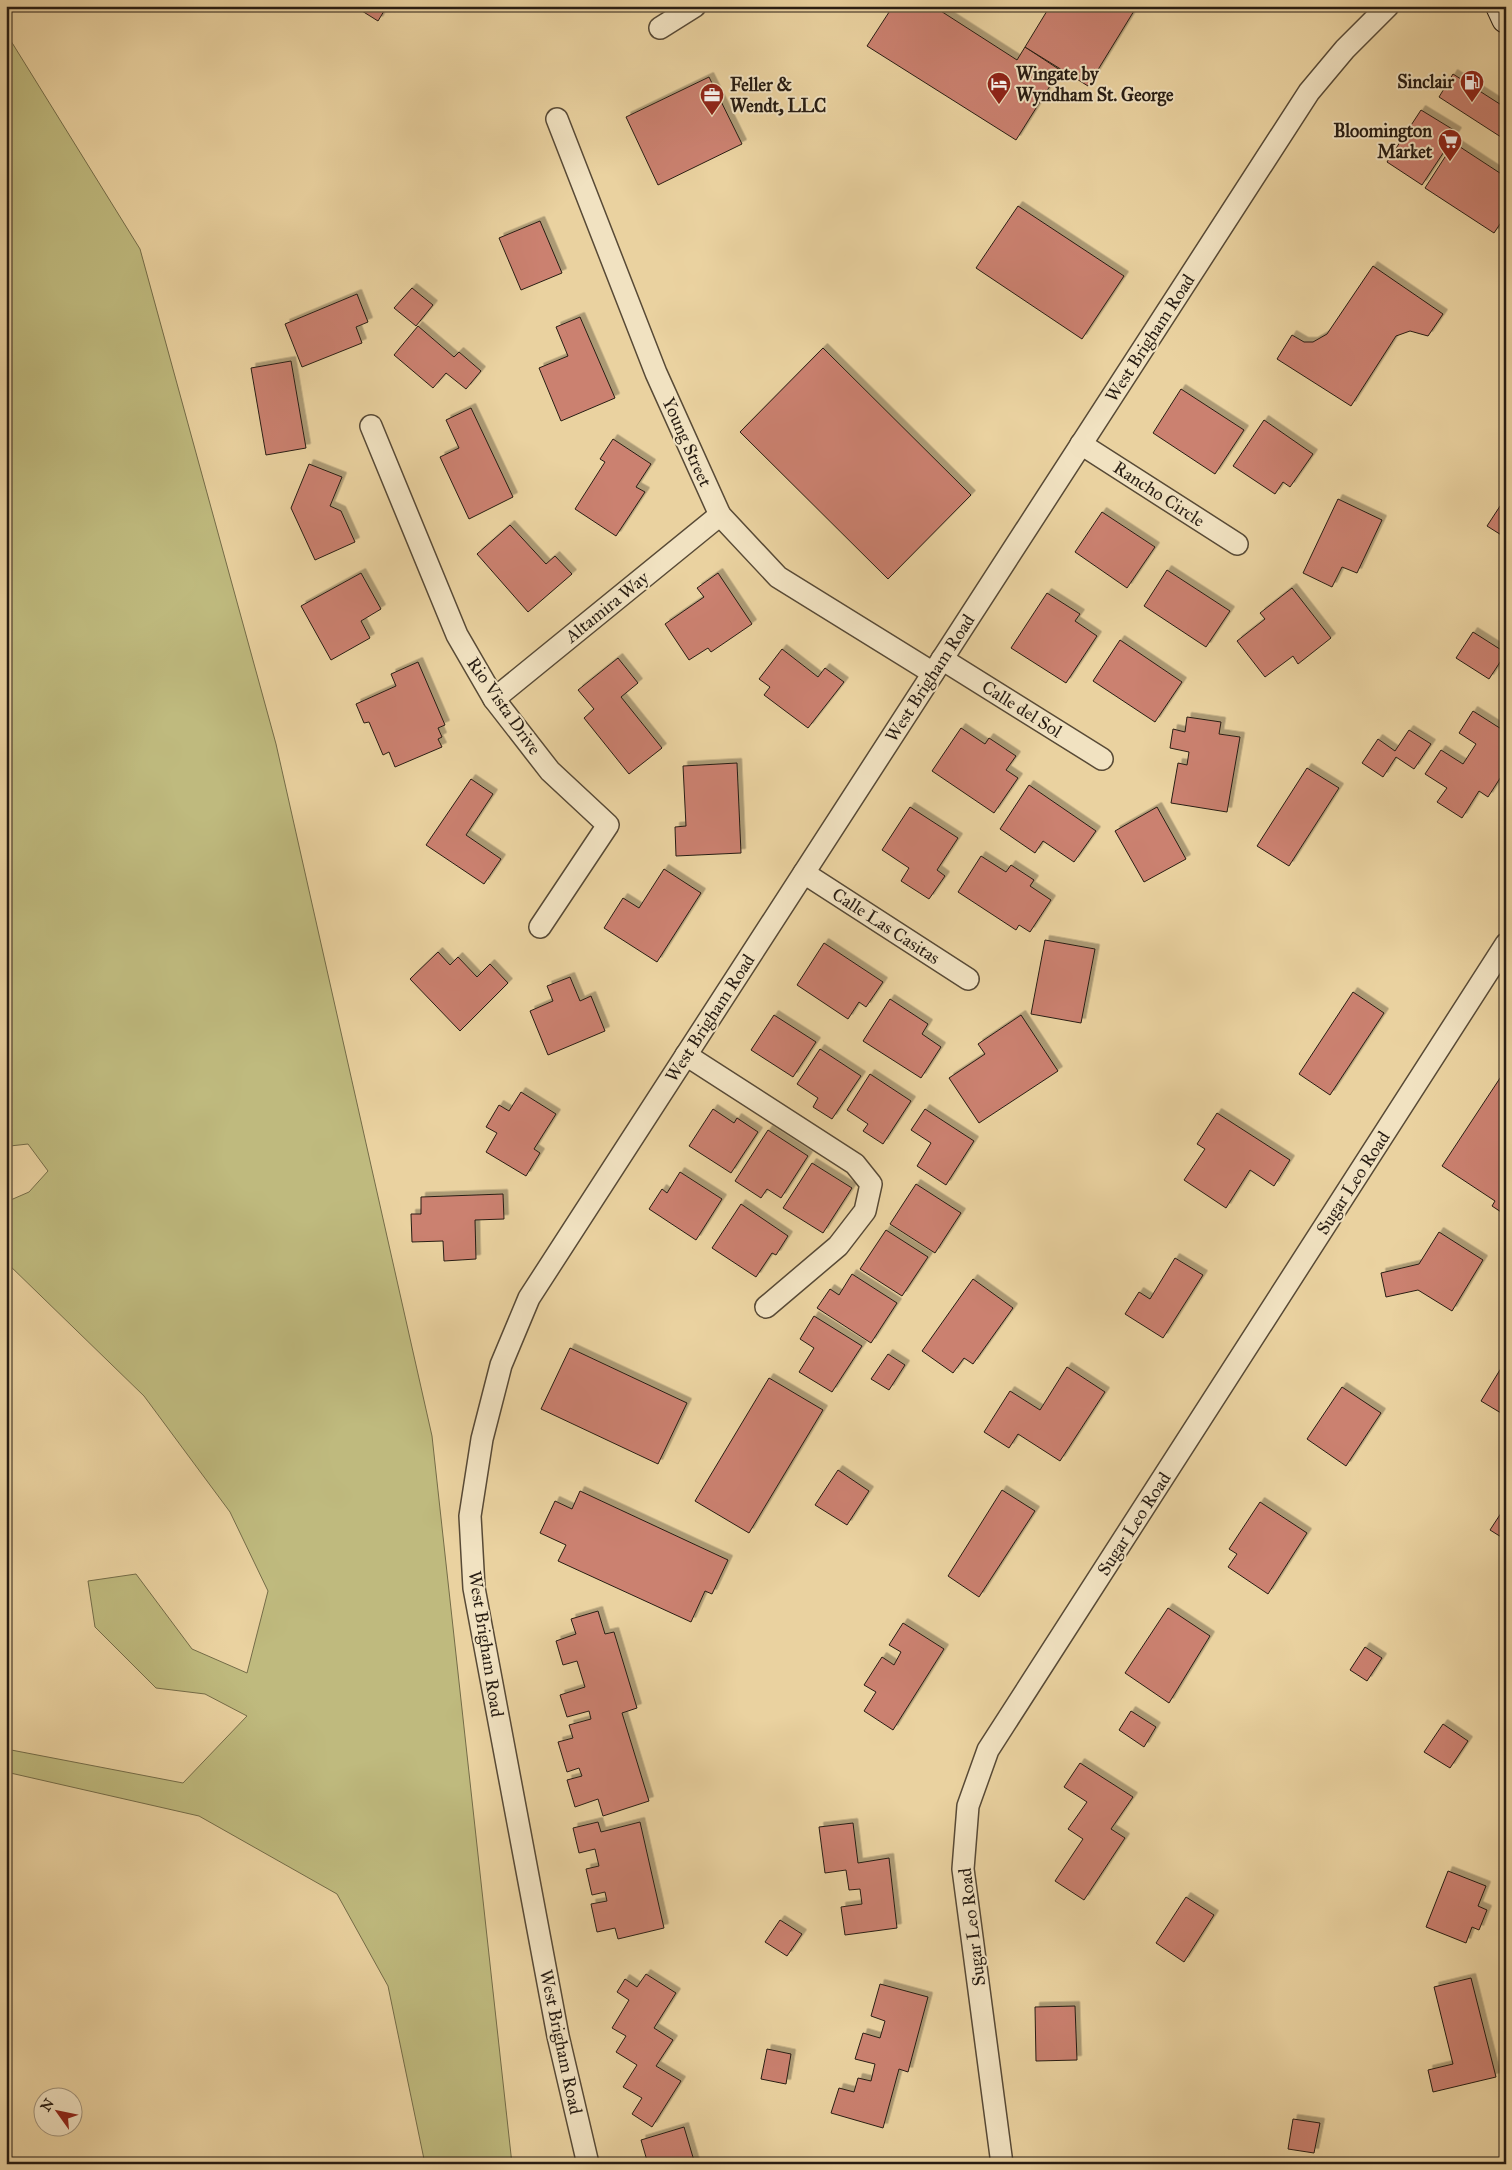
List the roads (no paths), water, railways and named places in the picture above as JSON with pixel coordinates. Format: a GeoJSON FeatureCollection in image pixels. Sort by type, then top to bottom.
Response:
{"type":"FeatureCollection","features":[{"type":"Feature","properties":{"kind":"main road"},"geometry":{"type":"LineString","coordinates":[[1500,6],[1506,19]]}},
{"type":"Feature","properties":{"kind":"street"},"geometry":{"type":"LineString","coordinates":[[660,28],[695,6]]}},
{"type":"Feature","properties":{"kind":"street","name":"West Brigham Road"},"geometry":{"type":"LineString","coordinates":[[588,2164],[558,2036],[476,1598],[470,1516],[482,1439],[501,1365],[529,1298],[1309,92],[1345,49],[1388,6]]}},
{"type":"Feature","properties":{"kind":"street","name":"Young Street"},"geometry":{"type":"LineString","coordinates":[[557,119],[656,373],[720,515],[778,577],[938,666]]}},
{"type":"Feature","properties":{"kind":"street","name":"Rio Vista Drive"},"geometry":{"type":"LineString","coordinates":[[371,426],[456,635],[494,699],[550,771],[608,825],[540,927]]}},
{"type":"Feature","properties":{"kind":"street","name":"Rancho Circle"},"geometry":{"type":"LineString","coordinates":[[1082,444],[1237,544]]}},
{"type":"Feature","properties":{"kind":"street","name":"Altamira Way"},"geometry":{"type":"LineString","coordinates":[[494,699],[720,515]]}},
{"type":"Feature","properties":{"kind":"street","name":"Calle del Sol"},"geometry":{"type":"LineString","coordinates":[[938,666],[1102,759]]}},
{"type":"Feature","properties":{"kind":"street","name":"Calle Las Casitas"},"geometry":{"type":"LineString","coordinates":[[804,873],[968,979]]}},
{"type":"Feature","properties":{"kind":"street","name":"Sugar Leo Road"},"geometry":{"type":"LineString","coordinates":[[1002,2164],[963,1869],[968,1806],[988,1750],[1506,944]]}},
{"type":"Feature","properties":{"kind":"street"},"geometry":{"type":"LineString","coordinates":[[686,1055],[855,1164],[871,1184],[865,1211],[838,1246],[766,1307]]}},
{"type":"Feature","properties":{"kind":"place","name":"Sinclair"},"geometry":{"type":"Point","coordinates":[1472,103]}},
{"type":"Feature","properties":{"kind":"place","name":"Wingate by Wyndham St. George"},"geometry":{"type":"Point","coordinates":[999,105]}},
{"type":"Feature","properties":{"kind":"place","name":"Feller & Wendt, LLC"},"geometry":{"type":"Point","coordinates":[712,116]}},
{"type":"Feature","properties":{"kind":"place","name":"Bloomington Market"},"geometry":{"type":"Point","coordinates":[1450,162]}}]}
